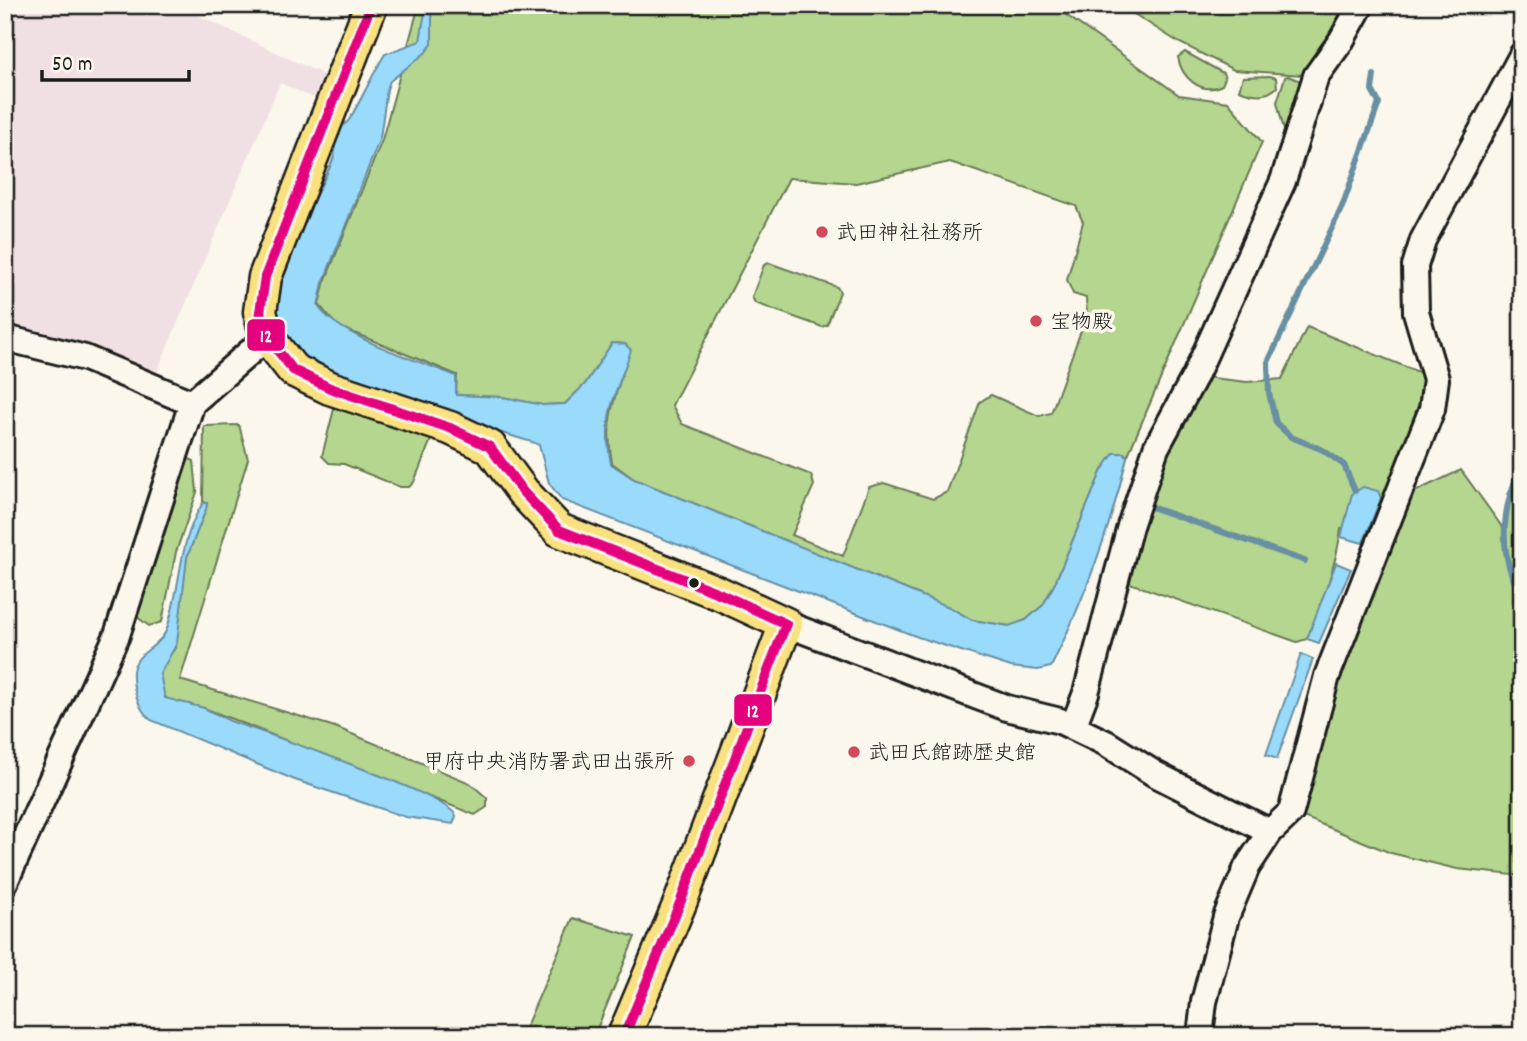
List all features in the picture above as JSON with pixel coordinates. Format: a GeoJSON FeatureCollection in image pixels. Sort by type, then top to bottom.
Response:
{"type":"FeatureCollection","features":[{"type":"Feature","properties":{"kind":"main road"},"geometry":{"type":"LineString","coordinates":[[371,5],[265,277],[260,312],[267,337],[293,370],[330,388],[450,428],[490,447],[523,492],[559,530],[721,594],[786,624],[680,902],[624,1036]]}},
{"type":"Feature","properties":{"kind":"street"},"geometry":{"type":"LineString","coordinates":[[1073,727],[1156,448],[1195,376],[1283,181],[1317,76],[1361,5]]}},
{"type":"Feature","properties":{"kind":"street"},"geometry":{"type":"LineString","coordinates":[[1200,1036],[1204,1002],[1226,917],[1247,867],[1270,832],[1291,812],[1327,676],[1432,409],[1436,379],[1416,312],[1415,266],[1423,240],[1522,55]]}},
{"type":"Feature","properties":{"kind":"street"},"geometry":{"type":"LineString","coordinates":[[5,882],[117,635],[192,403],[267,337]]}},
{"type":"Feature","properties":{"kind":"street"},"geometry":{"type":"LineString","coordinates":[[5,338],[85,358],[152,383],[192,403]]}},
{"type":"Feature","properties":{"kind":"street"},"geometry":{"type":"LineString","coordinates":[[786,624],[1007,708],[1060,721],[1155,774],[1270,832]]}},
{"type":"Feature","properties":{"kind":"shaded area"},"geometry":{"type":"Polygon","coordinates":[[[5,5],[176,5],[341,83],[332,106],[280,83],[152,383],[5,338],[5,5]]]}},
{"type":"Feature","properties":{"kind":"green space"},"geometry":{"type":"Polygon","coordinates":[[[419,5],[1052,5],[1179,95],[1228,102],[1262,142],[1127,457],[1124,453],[1102,470],[1055,583],[1043,605],[1026,620],[1010,626],[972,620],[949,607],[634,479],[612,463],[610,418],[630,350],[625,344],[612,343],[585,384],[565,404],[542,405],[502,397],[456,395],[457,375],[337,326],[319,305],[324,284],[382,140],[419,5]],[[950,162],[856,183],[789,178],[672,405],[682,424],[811,475],[814,485],[792,535],[843,556],[869,487],[884,483],[933,499],[947,492],[980,402],[991,395],[1039,416],[1051,413],[1087,314],[1086,298],[1073,294],[1067,280],[1083,222],[1076,206],[950,162]]]}},
{"type":"Feature","properties":{"kind":"green space"},"geometry":{"type":"Polygon","coordinates":[[[1120,5],[1361,5],[1316,76],[1234,70],[1178,42],[1120,5]]]}},
{"type":"Feature","properties":{"kind":"green space"},"geometry":{"type":"Polygon","coordinates":[[[1185,52],[1223,73],[1225,78],[1222,85],[1207,88],[1193,83],[1183,71],[1178,57],[1185,52]]]}},
{"type":"Feature","properties":{"kind":"green space"},"geometry":{"type":"Polygon","coordinates":[[[1243,77],[1276,78],[1277,87],[1268,93],[1254,94],[1239,90],[1243,77]]]}},
{"type":"Feature","properties":{"kind":"green space"},"geometry":{"type":"Polygon","coordinates":[[[1285,77],[1303,82],[1287,142],[1277,102],[1285,77]]]}},
{"type":"Feature","properties":{"kind":"green space"},"geometry":{"type":"Polygon","coordinates":[[[769,263],[837,287],[840,292],[827,325],[822,327],[755,303],[752,297],[764,265],[769,263]]]}},
{"type":"Feature","properties":{"kind":"green space"},"geometry":{"type":"Polygon","coordinates":[[[1307,327],[1436,379],[1395,501],[1461,470],[1505,531],[1508,495],[1522,470],[1522,876],[1457,869],[1391,853],[1291,812],[1394,502],[1381,502],[1381,498],[1341,529],[1332,571],[1318,612],[1307,639],[1297,642],[1118,579],[1195,376],[1247,382],[1282,379],[1307,327]]]}},
{"type":"Feature","properties":{"kind":"green space"},"geometry":{"type":"Polygon","coordinates":[[[335,405],[432,437],[414,482],[409,487],[400,487],[344,464],[329,463],[322,456],[335,405]]]}},
{"type":"Feature","properties":{"kind":"green space"},"geometry":{"type":"Polygon","coordinates":[[[239,425],[248,459],[180,680],[335,727],[470,783],[487,798],[487,807],[475,815],[204,708],[169,700],[163,695],[160,674],[165,661],[176,647],[187,557],[207,503],[203,502],[204,426],[239,425]]]}},
{"type":"Feature","properties":{"kind":"green space"},"geometry":{"type":"Polygon","coordinates":[[[187,458],[194,461],[197,492],[176,552],[162,622],[149,626],[136,616],[180,466],[187,458]]]}},
{"type":"Feature","properties":{"kind":"green space"},"geometry":{"type":"Polygon","coordinates":[[[573,918],[635,937],[594,1036],[534,1036],[524,1031],[573,918]]]}},
{"type":"Feature","properties":{"kind":"water"},"geometry":{"type":"Polygon","coordinates":[[[438,5],[432,13],[432,44],[425,53],[390,81],[387,89],[380,138],[323,283],[318,306],[328,317],[361,338],[456,376],[456,395],[502,397],[543,405],[565,404],[585,384],[612,343],[625,344],[631,350],[609,418],[608,447],[611,464],[634,479],[949,607],[972,620],[1009,626],[1026,620],[1043,605],[1055,583],[1102,470],[1114,453],[1124,453],[1127,457],[1104,538],[1085,590],[1051,667],[1038,670],[1011,667],[918,637],[562,500],[549,483],[539,445],[469,423],[437,405],[342,380],[315,368],[298,354],[284,336],[276,315],[275,289],[280,271],[332,162],[338,131],[349,120],[385,54],[420,41],[426,6],[438,5]]]}},
{"type":"Feature","properties":{"kind":"water"},"geometry":{"type":"Polygon","coordinates":[[[1363,487],[1378,491],[1381,498],[1363,543],[1341,537],[1352,494],[1363,487]]]}},
{"type":"Feature","properties":{"kind":"water"},"geometry":{"type":"Polygon","coordinates":[[[203,503],[207,503],[206,509],[187,557],[177,643],[160,674],[165,698],[204,708],[230,721],[314,750],[423,794],[446,806],[456,816],[453,824],[406,817],[295,780],[146,716],[137,698],[133,671],[138,659],[163,637],[166,631],[188,534],[203,503]]]}},
{"type":"Feature","properties":{"kind":"water"},"geometry":{"type":"Polygon","coordinates":[[[1336,563],[1351,569],[1319,643],[1307,639],[1336,563]]]}},
{"type":"Feature","properties":{"kind":"water"},"geometry":{"type":"Polygon","coordinates":[[[1301,654],[1313,659],[1277,759],[1266,755],[1301,654]]]}},
{"type":"Feature","properties":{"kind":"waterway"},"geometry":{"type":"LineString","coordinates":[[1355,491],[1344,465],[1323,450],[1291,437],[1276,423],[1269,393],[1268,362],[1342,207],[1379,103],[1372,90],[1374,75]]}},
{"type":"Feature","properties":{"kind":"waterway"},"geometry":{"type":"LineString","coordinates":[[1522,473],[1519,473],[1508,503],[1505,535],[1509,567],[1522,596]]}},
{"type":"Feature","properties":{"kind":"waterway"},"geometry":{"type":"LineString","coordinates":[[1148,506],[1305,561]]}},
{"type":"Feature","properties":{"kind":"transit line","name":"12"},"geometry":{"type":"LineString","coordinates":[[371,5],[265,277],[260,312],[267,337],[293,370],[330,388],[450,428],[490,447],[523,492],[559,530],[721,594],[786,624],[680,903],[624,1036]]}},
{"type":"Feature","properties":{"kind":"place","name":"武田神社社務所"},"geometry":{"type":"Point","coordinates":[822,232]}},
{"type":"Feature","properties":{"kind":"place","name":"宝物殿"},"geometry":{"type":"Point","coordinates":[1036,321]}},
{"type":"Feature","properties":{"kind":"place","name":"武田氏館跡歴史館"},"geometry":{"type":"Point","coordinates":[854,752]}},
{"type":"Feature","properties":{"kind":"place","name":"甲府中央消防署武田出張所"},"geometry":{"type":"Point","coordinates":[689,761]}}]}
